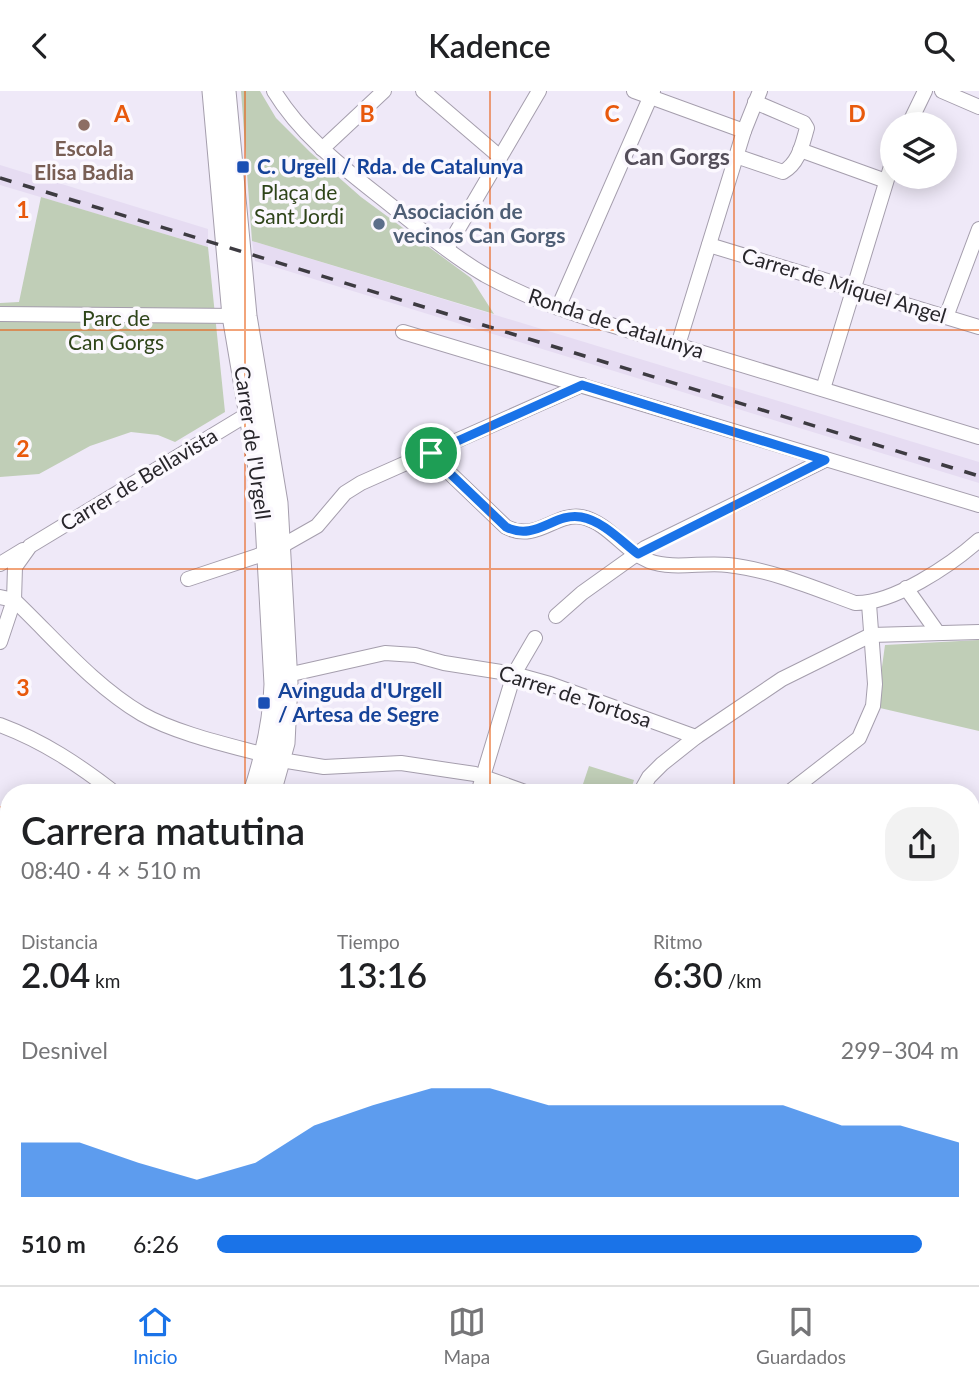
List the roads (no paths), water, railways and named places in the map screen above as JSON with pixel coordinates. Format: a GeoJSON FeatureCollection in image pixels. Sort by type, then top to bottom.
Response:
{"type":"FeatureCollection","features":[{"type":"Feature","properties":{"kind":"street","name":"Carrer de l'Urgell"},"geometry":{"type":"LineString","coordinates":[[212,91],[248,414],[273,550],[288,671],[287,713],[273,758],[258,784]]}},
{"type":"Feature","properties":{"kind":"street","name":"Carrer de l'Urgell"},"geometry":{"type":"LineString","coordinates":[[226,91],[239,316],[276,492],[273,550],[272,784]]}},
{"type":"Feature","properties":{"kind":"street","name":"Ronda de Catalunya"},"geometry":{"type":"LineString","coordinates":[[274,91],[289,114],[322,149],[483,274],[527,296],[558,308],[979,437]]}},
{"type":"Feature","properties":{"kind":"street"},"geometry":{"type":"LineString","coordinates":[[322,149],[384,91]]}},
{"type":"Feature","properties":{"kind":"street"},"geometry":{"type":"LineString","coordinates":[[423,91],[500,157]]}},
{"type":"Feature","properties":{"kind":"street"},"geometry":{"type":"LineString","coordinates":[[447,248],[539,91]]}},
{"type":"Feature","properties":{"kind":"street"},"geometry":{"type":"LineString","coordinates":[[634,91],[652,94],[744,131]]}},
{"type":"Feature","properties":{"kind":"street"},"geometry":{"type":"LineString","coordinates":[[915,112],[925,91]]}},
{"type":"Feature","properties":{"kind":"street"},"geometry":{"type":"LineString","coordinates":[[942,91],[979,107]]}},
{"type":"Feature","properties":{"kind":"street"},"geometry":{"type":"LineString","coordinates":[[558,308],[652,94]]}},
{"type":"Feature","properties":{"kind":"street"},"geometry":{"type":"LineString","coordinates":[[678,345],[736,156],[757,97],[804,123],[807,128],[792,167],[783,172],[736,156]]}},
{"type":"Feature","properties":{"kind":"street"},"geometry":{"type":"LineString","coordinates":[[800,150],[880,179]]}},
{"type":"Feature","properties":{"kind":"street"},"geometry":{"type":"LineString","coordinates":[[823,389],[884,189]]}},
{"type":"Feature","properties":{"kind":"street"},"geometry":{"type":"LineString","coordinates":[[946,317],[979,229]]}},
{"type":"Feature","properties":{"kind":"street","name":"Carrer de Miquel Angel"},"geometry":{"type":"LineString","coordinates":[[709,245],[979,327]]}},
{"type":"Feature","properties":{"kind":"street"},"geometry":{"type":"LineString","coordinates":[[0,314],[239,316]]}},
{"type":"Feature","properties":{"kind":"street"},"geometry":{"type":"LineString","coordinates":[[403,332],[979,505]]}},
{"type":"Feature","properties":{"kind":"street"},"geometry":{"type":"LineString","coordinates":[[188,579],[273,550],[317,526],[339,499],[352,488],[582,385]]}},
{"type":"Feature","properties":{"kind":"street","name":"Carrer de Bellavista"},"geometry":{"type":"LineString","coordinates":[[0,564],[248,414]]}},
{"type":"Feature","properties":{"kind":"street"},"geometry":{"type":"LineString","coordinates":[[431,453],[506,527],[515,531],[533,531],[570,517],[583,517],[599,524],[648,561],[663,564],[726,565],[763,571],[855,603],[869,604],[906,588],[962,555],[979,540]]}},
{"type":"Feature","properties":{"kind":"street"},"geometry":{"type":"LineString","coordinates":[[556,616],[582,593],[638,554],[825,460]]}},
{"type":"Feature","properties":{"kind":"street"},"geometry":{"type":"LineString","coordinates":[[0,642],[15,567],[30,546]]}},
{"type":"Feature","properties":{"kind":"street"},"geometry":{"type":"LineString","coordinates":[[906,588],[938,633]]}},
{"type":"Feature","properties":{"kind":"street"},"geometry":{"type":"LineString","coordinates":[[7,598],[114,695],[144,715],[171,727],[273,758],[324,767],[401,763],[475,775],[501,784]]}},
{"type":"Feature","properties":{"kind":"street"},"geometry":{"type":"LineString","coordinates":[[800,784],[859,738],[873,706],[875,674],[869,604]]}},
{"type":"Feature","properties":{"kind":"street"},"geometry":{"type":"LineString","coordinates":[[648,784],[662,764],[696,737],[782,679],[871,635],[979,632]]}},
{"type":"Feature","properties":{"kind":"street"},"geometry":{"type":"LineString","coordinates":[[481,784],[514,674],[535,638]]}},
{"type":"Feature","properties":{"kind":"street","name":"Carrer de Tortosa"},"geometry":{"type":"LineString","coordinates":[[288,671],[296,673],[385,653],[415,655],[444,663],[514,674],[550,684],[696,737]]}},
{"type":"Feature","properties":{"kind":"street"},"geometry":{"type":"LineString","coordinates":[[0,725],[50,748],[102,784]]}},
{"type":"Feature","properties":{"kind":"railway"},"geometry":{"type":"LineString","coordinates":[[0,178],[979,476]]}},
{"type":"Feature","properties":{"kind":"place","name":"Escola Elisa Badia"},"geometry":{"type":"Point","coordinates":[84,125]}},
{"type":"Feature","properties":{"kind":"place","name":"C. Urgell / Rda. de Catalunya"},"geometry":{"type":"Point","coordinates":[243,167]}},
{"type":"Feature","properties":{"kind":"place","name":"Asociación de vecinos Can Gorgs"},"geometry":{"type":"Point","coordinates":[379,224]}},
{"type":"Feature","properties":{"kind":"place","name":"Avinguda d'Urgell / Artesa de Segre"},"geometry":{"type":"Point","coordinates":[264,703]}},
{"type":"Feature","properties":{"kind":"district","name":"Can Gorgs"},"geometry":{"type":"Point","coordinates":[677,157]}},
{"type":"Feature","properties":{"kind":"park label","name":"Plaça de Sant Jordi"},"geometry":{"type":"Point","coordinates":[299,205]}},
{"type":"Feature","properties":{"kind":"park label","name":"Parc de Can Gorgs"},"geometry":{"type":"Point","coordinates":[116,331]}}]}
